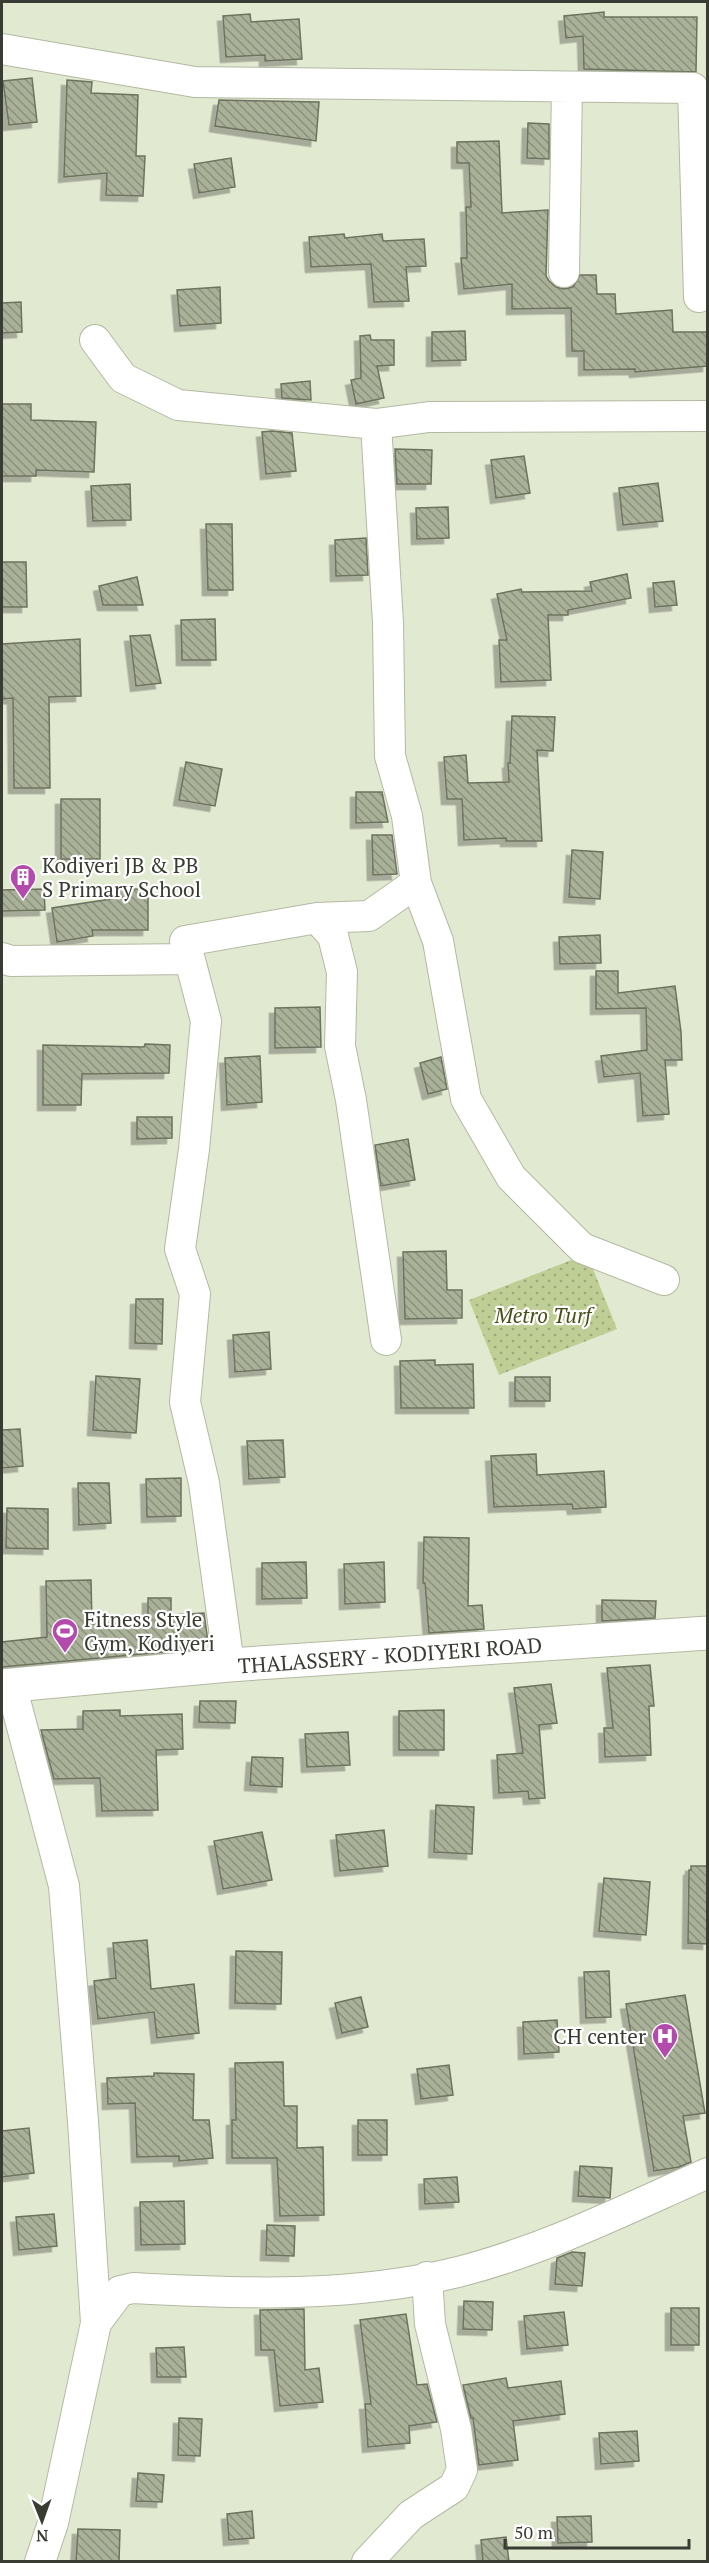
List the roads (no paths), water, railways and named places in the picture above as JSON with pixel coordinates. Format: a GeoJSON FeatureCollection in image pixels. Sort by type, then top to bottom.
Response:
{"type":"FeatureCollection","features":[{"type":"Feature","properties":{"kind":"main road","name":"THALASSERY - KODIYERI ROAD"},"geometry":{"type":"LineString","coordinates":[[6,1685],[229,1665],[708,1633]]}},
{"type":"Feature","properties":{"kind":"street"},"geometry":{"type":"LineString","coordinates":[[2,49],[195,82],[693,88],[699,297]]}},
{"type":"Feature","properties":{"kind":"street"},"geometry":{"type":"LineString","coordinates":[[564,272],[567,87]]}},
{"type":"Feature","properties":{"kind":"street"},"geometry":{"type":"LineString","coordinates":[[95,340],[123,378],[178,405],[376,424],[441,417],[708,416]]}},
{"type":"Feature","properties":{"kind":"street"},"geometry":{"type":"LineString","coordinates":[[376,424],[388,623],[390,756],[407,816],[416,883],[438,941],[466,1099],[511,1177],[582,1248],[664,1280]]}},
{"type":"Feature","properties":{"kind":"street"},"geometry":{"type":"LineString","coordinates":[[229,1665],[204,1483],[185,1402],[195,1294],[180,1249],[194,1149],[206,1021],[185,941],[317,918],[369,916],[416,883]]}},
{"type":"Feature","properties":{"kind":"street"},"geometry":{"type":"LineString","coordinates":[[317,918],[333,936],[342,972],[340,1046],[353,1112],[386,1340]]}},
{"type":"Feature","properties":{"kind":"street"},"geometry":{"type":"LineString","coordinates":[[2,958],[11,961],[189,959]]}},
{"type":"Feature","properties":{"kind":"street"},"geometry":{"type":"LineString","coordinates":[[6,1685],[64,1886],[96,2323],[53,2523],[40,2562]]}},
{"type":"Feature","properties":{"kind":"street"},"geometry":{"type":"LineString","coordinates":[[96,2323],[120,2291],[133,2288],[241,2294],[369,2287],[458,2272],[539,2246],[708,2173]]}},
{"type":"Feature","properties":{"kind":"street"},"geometry":{"type":"LineString","coordinates":[[367,2562],[411,2515],[453,2487],[462,2470],[456,2429],[430,2324],[426,2277]]}},
{"type":"Feature","properties":{"kind":"place","name":"Kodiyeri JB & PB S Primary School"},"geometry":{"type":"Point","coordinates":[23,900]}},
{"type":"Feature","properties":{"kind":"place","name":"Fitness Style Gym, Kodiyeri"},"geometry":{"type":"Point","coordinates":[65,1654]}},
{"type":"Feature","properties":{"kind":"place","name":"CH center"},"geometry":{"type":"Point","coordinates":[665,2059]}},
{"type":"Feature","properties":{"kind":"park label","name":"Metro Turf"},"geometry":{"type":"Point","coordinates":[543,1315]}}]}
